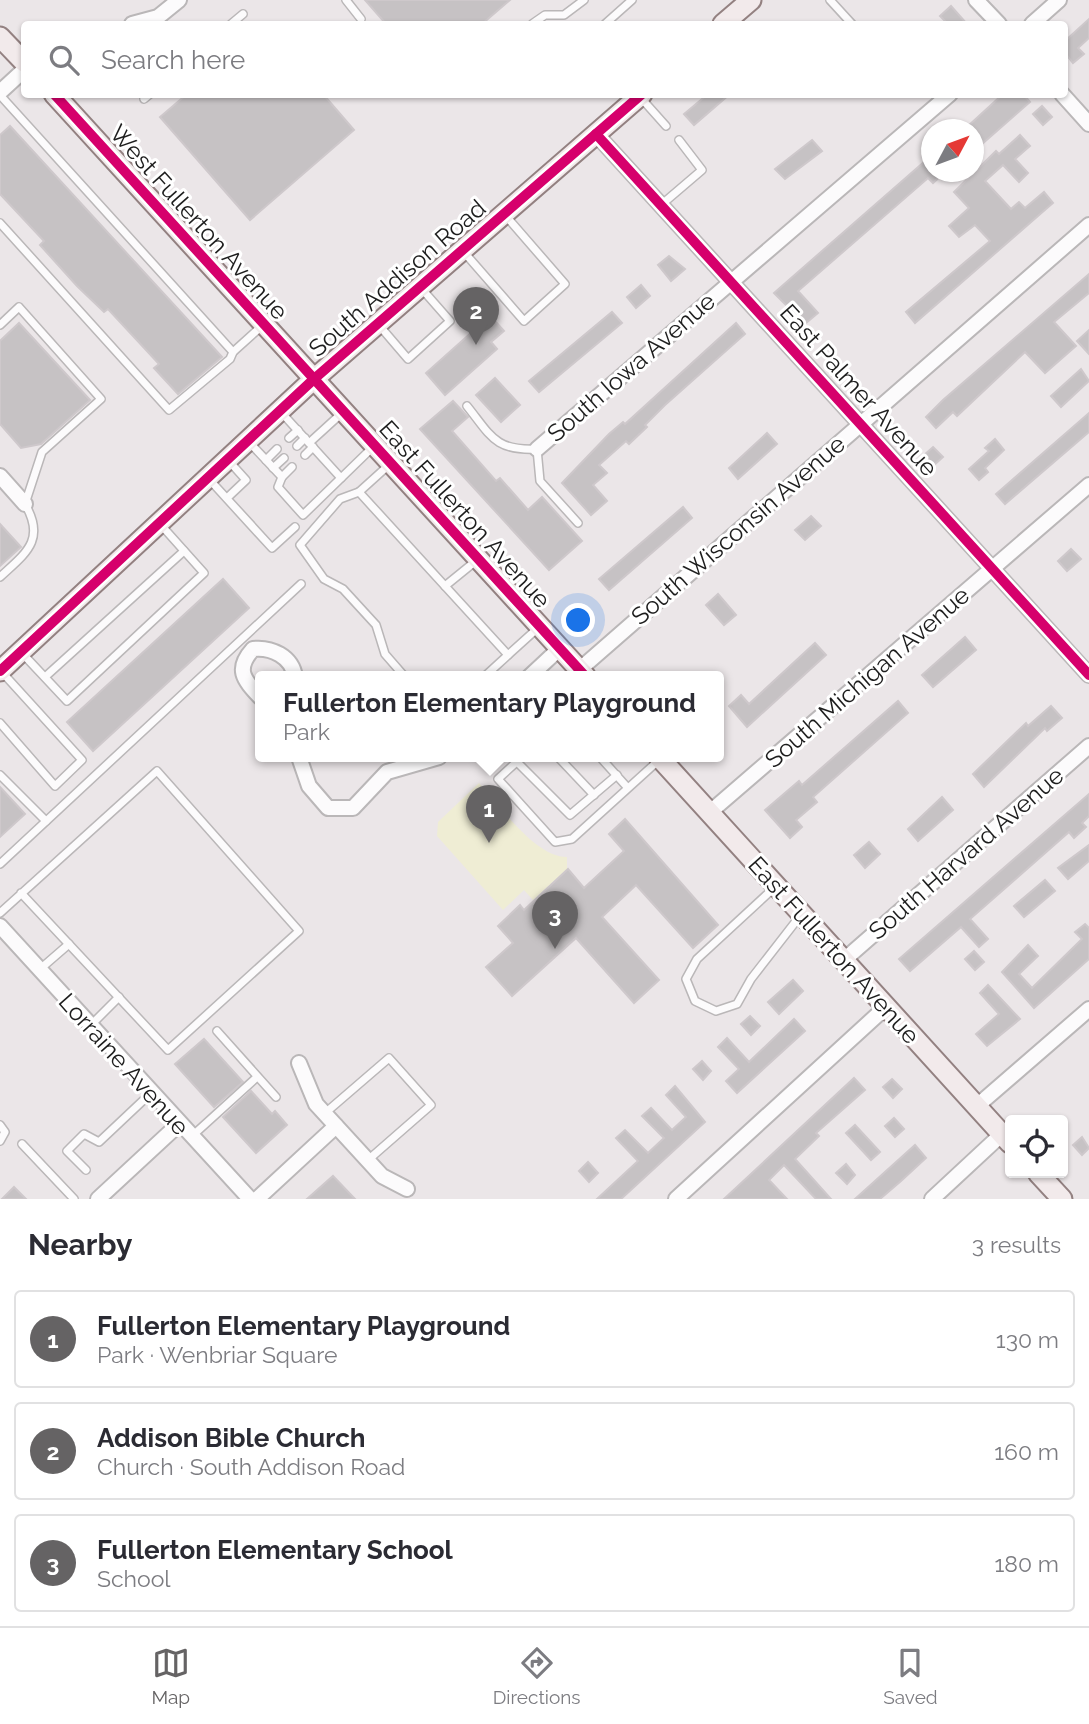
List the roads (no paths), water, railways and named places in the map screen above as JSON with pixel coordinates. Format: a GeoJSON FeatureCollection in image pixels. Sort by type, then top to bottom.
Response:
{"type":"FeatureCollection","features":[{"type":"Feature","properties":{"kind":"street"},"geometry":{"type":"LineString","coordinates":[[161,21],[179,0]]}},
{"type":"Feature","properties":{"kind":"street"},"geometry":{"type":"LineString","coordinates":[[726,21],[751,0]]}},
{"type":"Feature","properties":{"kind":"street"},"geometry":{"type":"LineString","coordinates":[[976,0],[996,21]]}},
{"type":"Feature","properties":{"kind":"street"},"geometry":{"type":"LineString","coordinates":[[1035,21],[1059,0]]}},
{"type":"Feature","properties":{"kind":"street"},"geometry":{"type":"LineString","coordinates":[[0,37],[21,59]]}},
{"type":"Feature","properties":{"kind":"street"},"geometry":{"type":"LineString","coordinates":[[0,94],[21,73]]}},
{"type":"Feature","properties":{"kind":"street","name":"West Fullerton Avenue"},"geometry":{"type":"LineString","coordinates":[[58,98],[314,379]]}},
{"type":"Feature","properties":{"kind":"street","name":"South Addison Road"},"geometry":{"type":"LineString","coordinates":[[0,671],[314,379],[639,98]]}},
{"type":"Feature","properties":{"kind":"street","name":"South Iowa Avenue"},"geometry":{"type":"LineString","coordinates":[[537,449],[945,98]]}},
{"type":"Feature","properties":{"kind":"street"},"geometry":{"type":"LineString","coordinates":[[1066,98],[1089,124]]}},
{"type":"Feature","properties":{"kind":"street","name":"East Palmer Avenue"},"geometry":{"type":"LineString","coordinates":[[596,134],[732,280],[1089,675]]}},
{"type":"Feature","properties":{"kind":"street","name":"South Wisconsin Avenue"},"geometry":{"type":"LineString","coordinates":[[584,671],[860,423],[1089,225]]}},
{"type":"Feature","properties":{"kind":"street","name":"East Fullerton Avenue"},"geometry":{"type":"LineString","coordinates":[[314,379],[580,671]]}},
{"type":"Feature","properties":{"kind":"street"},"geometry":{"type":"LineString","coordinates":[[0,476],[25,504]]}},
{"type":"Feature","properties":{"kind":"street","name":"South Michigan Avenue"},"geometry":{"type":"LineString","coordinates":[[709,813],[1089,485]]}},
{"type":"Feature","properties":{"kind":"street"},"geometry":{"type":"LineString","coordinates":[[255,690],[242,672],[243,661],[253,649],[267,648],[284,658],[294,671]]}},
{"type":"Feature","properties":{"kind":"street"},"geometry":{"type":"LineString","coordinates":[[535,671],[559,649]]}},
{"type":"Feature","properties":{"kind":"street","name":"South Harvard Avenue"},"geometry":{"type":"LineString","coordinates":[[844,960],[1089,746]]}},
{"type":"Feature","properties":{"kind":"street"},"geometry":{"type":"LineString","coordinates":[[301,762],[309,786],[328,808],[353,808],[387,772],[422,762]]}},
{"type":"Feature","properties":{"kind":"street","name":"East Fullerton Avenue"},"geometry":{"type":"LineString","coordinates":[[663,762],[1005,1137]]}},
{"type":"Feature","properties":{"kind":"street","name":"Lorraine Avenue"},"geometry":{"type":"LineString","coordinates":[[0,926],[250,1199]]}},
{"type":"Feature","properties":{"kind":"street"},"geometry":{"type":"LineString","coordinates":[[676,1199],[886,1007]]}},
{"type":"Feature","properties":{"kind":"street"},"geometry":{"type":"LineString","coordinates":[[977,1106],[1089,1009]]}},
{"type":"Feature","properties":{"kind":"street"},"geometry":{"type":"LineString","coordinates":[[299,1062],[316,1104],[324,1114],[382,1176],[407,1189]]}},
{"type":"Feature","properties":{"kind":"street"},"geometry":{"type":"LineString","coordinates":[[97,1199],[179,1124]]}},
{"type":"Feature","properties":{"kind":"street"},"geometry":{"type":"LineString","coordinates":[[257,1199],[336,1126]]}},
{"type":"Feature","properties":{"kind":"street"},"geometry":{"type":"LineString","coordinates":[[932,1199],[1005,1139]]}},
{"type":"Feature","properties":{"kind":"street"},"geometry":{"type":"LineString","coordinates":[[1043,1178],[1062,1199]]}},
{"type":"Feature","properties":{"kind":"lane"},"geometry":{"type":"LineString","coordinates":[[345,0],[361,19]]}},
{"type":"Feature","properties":{"kind":"lane"},"geometry":{"type":"LineString","coordinates":[[536,21],[545,15],[564,15],[584,0]]}},
{"type":"Feature","properties":{"kind":"lane"},"geometry":{"type":"LineString","coordinates":[[608,21],[632,0]]}},
{"type":"Feature","properties":{"kind":"lane"},"geometry":{"type":"LineString","coordinates":[[831,0],[849,21]]}},
{"type":"Feature","properties":{"kind":"lane"},"geometry":{"type":"LineString","coordinates":[[235,21],[243,15]]}},
{"type":"Feature","properties":{"kind":"lane"},"geometry":{"type":"LineString","coordinates":[[0,94],[233,352]]}},
{"type":"Feature","properties":{"kind":"lane"},"geometry":{"type":"LineString","coordinates":[[643,98],[666,126]]}},
{"type":"Feature","properties":{"kind":"lane"},"geometry":{"type":"LineString","coordinates":[[661,205],[702,170],[679,140]]}},
{"type":"Feature","properties":{"kind":"lane"},"geometry":{"type":"LineString","coordinates":[[462,250],[524,321],[565,284],[504,214]]}},
{"type":"Feature","properties":{"kind":"lane"},"geometry":{"type":"LineString","coordinates":[[0,223],[169,410],[230,359],[233,352],[264,324]]}},
{"type":"Feature","properties":{"kind":"lane"},"geometry":{"type":"LineString","coordinates":[[377,323],[408,359],[450,321],[420,287]]}},
{"type":"Feature","properties":{"kind":"lane"},"geometry":{"type":"LineString","coordinates":[[0,325],[19,307],[101,399],[42,452],[25,504],[33,518],[33,539],[29,550],[0,577]]}},
{"type":"Feature","properties":{"kind":"lane"},"geometry":{"type":"LineString","coordinates":[[467,406],[494,439],[512,450],[537,449],[540,481],[578,523]]}},
{"type":"Feature","properties":{"kind":"lane"},"geometry":{"type":"LineString","coordinates":[[280,410],[341,478]]}},
{"type":"Feature","properties":{"kind":"lane"},"geometry":{"type":"LineString","coordinates":[[305,455],[309,443],[343,411]]}},
{"type":"Feature","properties":{"kind":"lane"},"geometry":{"type":"LineString","coordinates":[[289,438],[298,430]]}},
{"type":"Feature","properties":{"kind":"lane"},"geometry":{"type":"LineString","coordinates":[[248,440],[282,477]]}},
{"type":"Feature","properties":{"kind":"lane"},"geometry":{"type":"LineString","coordinates":[[297,446],[309,443]]}},
{"type":"Feature","properties":{"kind":"lane"},"geometry":{"type":"LineString","coordinates":[[292,467],[282,477],[278,487],[303,515],[374,446]]}},
{"type":"Feature","properties":{"kind":"lane"},"geometry":{"type":"LineString","coordinates":[[266,460],[277,449]]}},
{"type":"Feature","properties":{"kind":"lane"},"geometry":{"type":"LineString","coordinates":[[273,468],[284,458]]}},
{"type":"Feature","properties":{"kind":"lane"},"geometry":{"type":"LineString","coordinates":[[227,459],[246,480],[227,498]]}},
{"type":"Feature","properties":{"kind":"lane"},"geometry":{"type":"LineString","coordinates":[[391,463],[359,492],[340,499],[300,545],[324,579],[344,589],[376,625],[385,654],[400,671]]}},
{"type":"Feature","properties":{"kind":"lane"},"geometry":{"type":"LineString","coordinates":[[208,477],[271,548],[295,527]]}},
{"type":"Feature","properties":{"kind":"lane"},"geometry":{"type":"LineString","coordinates":[[359,492],[508,655]]}},
{"type":"Feature","properties":{"kind":"lane"},"geometry":{"type":"LineString","coordinates":[[20,652],[67,701],[204,573],[159,523]]}},
{"type":"Feature","properties":{"kind":"lane"},"geometry":{"type":"LineString","coordinates":[[45,677],[184,551]]}},
{"type":"Feature","properties":{"kind":"lane"},"geometry":{"type":"LineString","coordinates":[[445,586],[478,559]]}},
{"type":"Feature","properties":{"kind":"lane"},"geometry":{"type":"LineString","coordinates":[[0,864],[301,584]]}},
{"type":"Feature","properties":{"kind":"lane"},"geometry":{"type":"LineString","coordinates":[[491,671],[539,627]]}},
{"type":"Feature","properties":{"kind":"lane"},"geometry":{"type":"LineString","coordinates":[[0,671],[82,760],[55,786],[0,723]]}},
{"type":"Feature","properties":{"kind":"lane"},"geometry":{"type":"LineString","coordinates":[[518,762],[498,779],[555,842],[572,839],[655,762]]}},
{"type":"Feature","properties":{"kind":"lane"},"geometry":{"type":"LineString","coordinates":[[522,762],[570,815],[617,775]]}},
{"type":"Feature","properties":{"kind":"lane"},"geometry":{"type":"LineString","coordinates":[[563,762],[594,795]]}},
{"type":"Feature","properties":{"kind":"lane"},"geometry":{"type":"LineString","coordinates":[[605,762],[627,787]]}},
{"type":"Feature","properties":{"kind":"lane"},"geometry":{"type":"LineString","coordinates":[[0,913],[22,893],[157,771],[299,931],[168,1050],[22,893]]}},
{"type":"Feature","properties":{"kind":"lane"},"geometry":{"type":"LineString","coordinates":[[0,775],[46,821]]}},
{"type":"Feature","properties":{"kind":"lane"},"geometry":{"type":"LineString","coordinates":[[776,886],[697,959],[686,979],[695,1001],[716,1011],[737,1004],[751,979],[801,914]]}},
{"type":"Feature","properties":{"kind":"lane"},"geometry":{"type":"LineString","coordinates":[[39,970],[69,944]]}},
{"type":"Feature","properties":{"kind":"lane"},"geometry":{"type":"LineString","coordinates":[[90,1026],[119,997]]}},
{"type":"Feature","properties":{"kind":"lane"},"geometry":{"type":"LineString","coordinates":[[217,1031],[276,1097]]}},
{"type":"Feature","properties":{"kind":"lane"},"geometry":{"type":"LineString","coordinates":[[324,1114],[388,1058],[431,1105],[368,1161]]}},
{"type":"Feature","properties":{"kind":"lane"},"geometry":{"type":"LineString","coordinates":[[191,1137],[257,1077]]}},
{"type":"Feature","properties":{"kind":"lane"},"geometry":{"type":"LineString","coordinates":[[86,1170],[67,1151],[84,1134],[99,1142],[151,1093]]}},
{"type":"Feature","properties":{"kind":"lane"},"geometry":{"type":"LineString","coordinates":[[0,1125],[5,1132],[0,1141]]}},
{"type":"Feature","properties":{"kind":"lane"},"geometry":{"type":"LineString","coordinates":[[22,1144],[74,1199]]}},
{"type":"Feature","properties":{"kind":"place","name":"Addison Bible Church"},"geometry":{"type":"Point","coordinates":[476,345]}},
{"type":"Feature","properties":{"kind":"place","name":"Fullerton Elementary Playground"},"geometry":{"type":"Point","coordinates":[489,843]}},
{"type":"Feature","properties":{"kind":"place","name":"Fullerton Elementary School"},"geometry":{"type":"Point","coordinates":[555,949]}}]}
